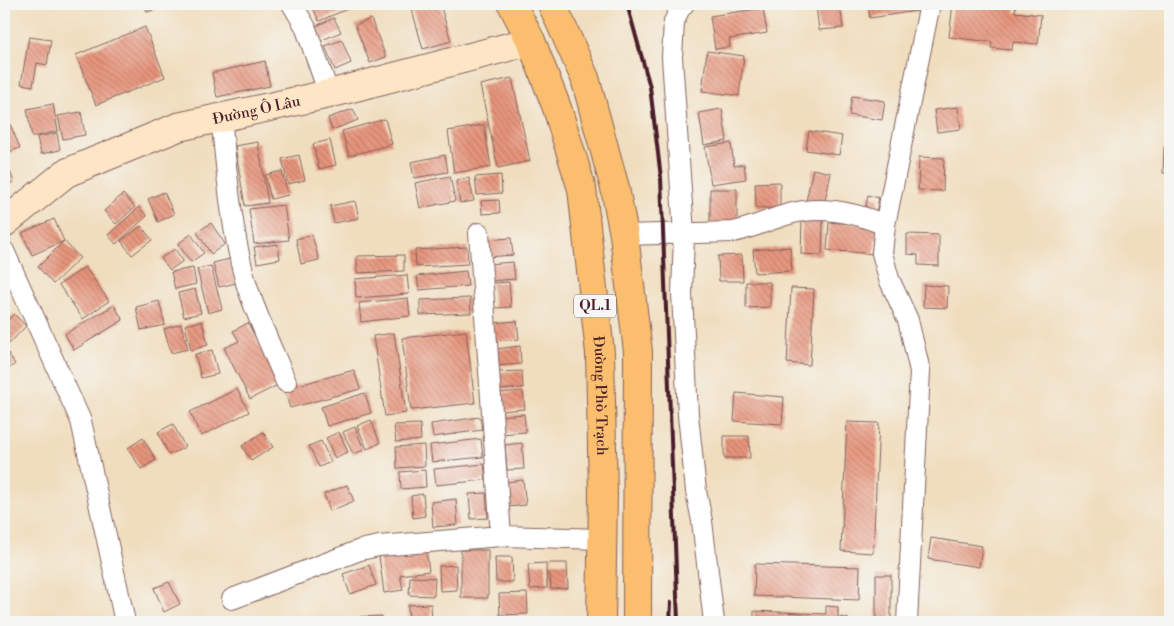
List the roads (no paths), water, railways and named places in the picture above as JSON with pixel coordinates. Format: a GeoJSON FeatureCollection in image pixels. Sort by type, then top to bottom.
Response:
{"type":"FeatureCollection","features":[{"type":"Feature","properties":{"kind":"highway","name":"Đường Phò Trạch"},"geometry":{"type":"LineString","coordinates":[[512,4],[557,108],[582,189],[600,353],[602,622]]}},
{"type":"Feature","properties":{"kind":"highway","name":"QL.1"},"geometry":{"type":"LineString","coordinates":[[552,4],[584,78],[615,188],[624,235],[638,352],[636,622]]}},
{"type":"Feature","properties":{"kind":"highway"},"geometry":{"type":"LineString","coordinates":[[600,353],[638,352]]}},
{"type":"Feature","properties":{"kind":"main road","name":"Đường Ô Lâu"},"geometry":{"type":"LineString","coordinates":[[4,223],[66,174],[178,127],[330,94],[530,42]]}},
{"type":"Feature","properties":{"kind":"street"},"geometry":{"type":"LineString","coordinates":[[292,4],[305,26],[330,94]]}},
{"type":"Feature","properties":{"kind":"street"},"geometry":{"type":"LineString","coordinates":[[684,4],[674,22],[672,57],[684,234],[682,294],[688,415],[696,491],[702,521],[714,622]]}},
{"type":"Feature","properties":{"kind":"street"},"geometry":{"type":"LineString","coordinates":[[907,622],[920,371],[908,320],[889,280],[882,253],[885,225],[930,4]]}},
{"type":"Feature","properties":{"kind":"street"},"geometry":{"type":"LineString","coordinates":[[221,118],[234,228],[240,256],[255,308],[286,382]]}},
{"type":"Feature","properties":{"kind":"street"},"geometry":{"type":"LineString","coordinates":[[624,235],[733,232],[746,230],[790,214],[828,210],[853,214],[885,225]]}},
{"type":"Feature","properties":{"kind":"street"},"geometry":{"type":"LineString","coordinates":[[479,232],[501,536]]}},
{"type":"Feature","properties":{"kind":"street"},"geometry":{"type":"LineString","coordinates":[[4,251],[81,421],[125,622]]}},
{"type":"Feature","properties":{"kind":"street"},"geometry":{"type":"LineString","coordinates":[[232,599],[370,548],[501,536],[602,539]]}},
{"type":"Feature","properties":{"kind":"railway"},"geometry":{"type":"LineString","coordinates":[[627,4],[650,87],[661,178],[678,622]]}},
{"type":"Feature","properties":{"kind":"railway"},"geometry":{"type":"LineString","coordinates":[[670,622],[671,602]]}}]}
